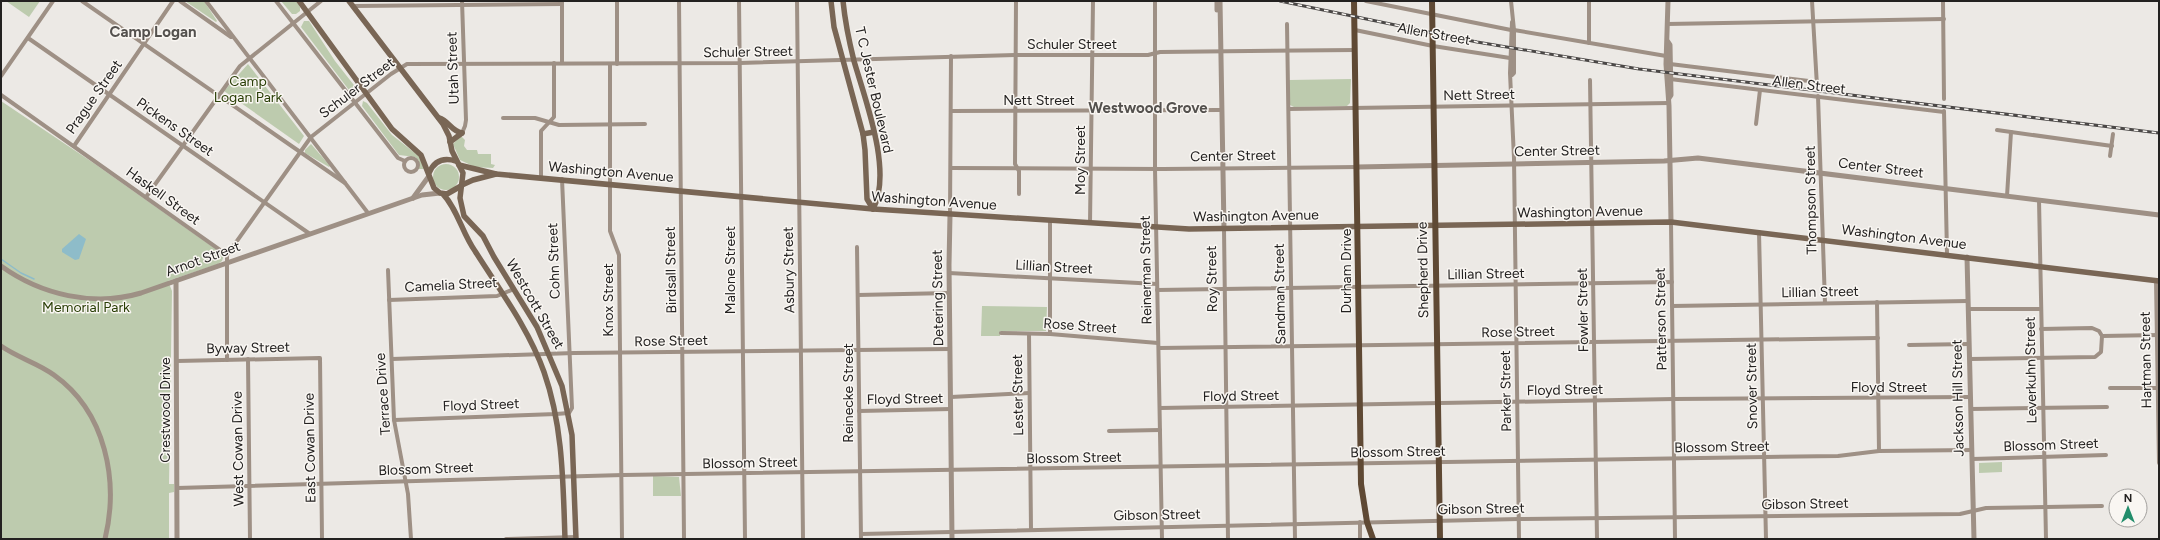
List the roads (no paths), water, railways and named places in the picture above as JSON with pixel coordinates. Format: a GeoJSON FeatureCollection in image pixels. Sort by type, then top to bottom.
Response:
{"type":"FeatureCollection","features":[{"type":"Feature","properties":{"kind":"main road"},"geometry":{"type":"LineString","coordinates":[[299,1],[392,130],[421,154],[431,184],[441,193],[451,193],[462,186],[463,173],[446,130],[439,118],[349,1]]}},
{"type":"Feature","properties":{"kind":"main road","name":"T C Jester Boulevard"},"geometry":{"type":"LineString","coordinates":[[831,1],[834,27],[842,61],[863,134],[867,198],[873,209]]}},
{"type":"Feature","properties":{"kind":"main road","name":"T C Jester Boulevard"},"geometry":{"type":"LineString","coordinates":[[843,1],[847,31],[874,132],[879,164],[878,200],[873,209]]}},
{"type":"Feature","properties":{"kind":"main road","name":"Durham Drive"},"geometry":{"type":"LineString","coordinates":[[1354,1],[1359,287],[1358,345],[1360,464],[1361,484],[1367,522],[1373,539]]}},
{"type":"Feature","properties":{"kind":"main road","name":"Shepherd Drive"},"geometry":{"type":"LineString","coordinates":[[1432,1],[1435,166],[1434,226],[1440,539]]}},
{"type":"Feature","properties":{"kind":"main road"},"geometry":{"type":"LineString","coordinates":[[439,118],[446,120],[453,130],[462,133]]}},
{"type":"Feature","properties":{"kind":"main road"},"geometry":{"type":"LineString","coordinates":[[863,134],[874,132]]}},
{"type":"Feature","properties":{"kind":"main road"},"geometry":{"type":"LineString","coordinates":[[450,142],[462,133]]}},
{"type":"Feature","properties":{"kind":"main road"},"geometry":{"type":"LineString","coordinates":[[429,175],[434,165],[439,160],[449,159],[458,163]]}},
{"type":"Feature","properties":{"kind":"main road","name":"Washington Avenue"},"geometry":{"type":"LineString","coordinates":[[458,163],[496,174],[873,209],[1157,227],[1224,229],[1671,222],[1947,254],[2157,281]]}},
{"type":"Feature","properties":{"kind":"main road","name":"Washington Avenue"},"geometry":{"type":"LineString","coordinates":[[462,186],[473,180],[496,174]]}},
{"type":"Feature","properties":{"kind":"main road","name":"Westcott Street"},"geometry":{"type":"LineString","coordinates":[[462,186],[460,198],[464,216],[484,236],[537,327],[550,354],[562,386],[569,413],[572,435],[575,476],[576,538]]}},
{"type":"Feature","properties":{"kind":"main road","name":"Westcott Street"},"geometry":{"type":"LineString","coordinates":[[441,193],[452,205],[466,238],[502,294],[544,370],[556,414],[562,448],[565,538]]}},
{"type":"Feature","properties":{"kind":"street"},"geometry":{"type":"LineString","coordinates":[[1,76],[53,1]]}},
{"type":"Feature","properties":{"kind":"street"},"geometry":{"type":"LineString","coordinates":[[82,1],[345,183]]}},
{"type":"Feature","properties":{"kind":"street","name":"Prague Street"},"geometry":{"type":"LineString","coordinates":[[74,146],[173,1]]}},
{"type":"Feature","properties":{"kind":"street"},"geometry":{"type":"LineString","coordinates":[[180,1],[235,39]]}},
{"type":"Feature","properties":{"kind":"street"},"geometry":{"type":"LineString","coordinates":[[206,1],[368,213]]}},
{"type":"Feature","properties":{"kind":"street"},"geometry":{"type":"LineString","coordinates":[[276,1],[398,158],[405,161]]}},
{"type":"Feature","properties":{"kind":"street"},"geometry":{"type":"LineString","coordinates":[[146,197],[217,95],[240,66],[321,1]]}},
{"type":"Feature","properties":{"kind":"street"},"geometry":{"type":"LineString","coordinates":[[617,1],[617,64]]}},
{"type":"Feature","properties":{"kind":"street","name":"Birdsall Street"},"geometry":{"type":"LineString","coordinates":[[679,1],[684,539]]}},
{"type":"Feature","properties":{"kind":"street","name":"Malone Street"},"geometry":{"type":"LineString","coordinates":[[739,1],[744,539]]}},
{"type":"Feature","properties":{"kind":"street","name":"Asbury Street"},"geometry":{"type":"LineString","coordinates":[[797,1],[803,539]]}},
{"type":"Feature","properties":{"kind":"street"},"geometry":{"type":"LineString","coordinates":[[1016,1],[1015,164],[1019,171],[1019,194]]}},
{"type":"Feature","properties":{"kind":"street","name":"Moy Street"},"geometry":{"type":"LineString","coordinates":[[1090,222],[1093,1]]}},
{"type":"Feature","properties":{"kind":"street","name":"Reinerman Street"},"geometry":{"type":"LineString","coordinates":[[1155,1],[1155,169],[1162,539]]}},
{"type":"Feature","properties":{"kind":"street","name":"Roy Street"},"geometry":{"type":"LineString","coordinates":[[1217,1],[1222,110],[1228,539]]}},
{"type":"Feature","properties":{"kind":"street","name":"Roy Street"},"geometry":{"type":"LineString","coordinates":[[1219,19],[1220,1]]}},
{"type":"Feature","properties":{"kind":"street","name":"Allen Street"},"geometry":{"type":"LineString","coordinates":[[1366,1],[1512,30],[1666,56]]}},
{"type":"Feature","properties":{"kind":"street","name":"Parker Street"},"geometry":{"type":"LineString","coordinates":[[1511,1],[1514,73],[1512,76]]}},
{"type":"Feature","properties":{"kind":"street"},"geometry":{"type":"LineString","coordinates":[[1589,1],[1589,43]]}},
{"type":"Feature","properties":{"kind":"street","name":"Patterson Street"},"geometry":{"type":"LineString","coordinates":[[1668,1],[1668,42],[1666,56],[1667,95],[1669,101],[1675,539]]}},
{"type":"Feature","properties":{"kind":"street"},"geometry":{"type":"LineString","coordinates":[[1812,1],[1814,21]]}},
{"type":"Feature","properties":{"kind":"street"},"geometry":{"type":"LineString","coordinates":[[1943,1],[1944,99]]}},
{"type":"Feature","properties":{"kind":"street"},"geometry":{"type":"LineString","coordinates":[[353,6],[562,2],[562,63]]}},
{"type":"Feature","properties":{"kind":"street","name":"Utah Street"},"geometry":{"type":"LineString","coordinates":[[462,3],[465,126],[462,133]]}},
{"type":"Feature","properties":{"kind":"street"},"geometry":{"type":"LineString","coordinates":[[1667,24],[1944,19]]}},
{"type":"Feature","properties":{"kind":"street","name":"Allen Street"},"geometry":{"type":"LineString","coordinates":[[1670,64],[1817,84],[1814,21]]}},
{"type":"Feature","properties":{"kind":"street","name":"Sandman Street"},"geometry":{"type":"LineString","coordinates":[[1287,24],[1295,539]]}},
{"type":"Feature","properties":{"kind":"street","name":"Allen Street"},"geometry":{"type":"LineString","coordinates":[[1355,30],[1433,46],[1510,58]]}},
{"type":"Feature","properties":{"kind":"street","name":"Parker Street"},"geometry":{"type":"LineString","coordinates":[[1512,30],[1510,58],[1513,105],[1519,539]]}},
{"type":"Feature","properties":{"kind":"street","name":"Pickens Street"},"geometry":{"type":"LineString","coordinates":[[28,38],[310,234]]}},
{"type":"Feature","properties":{"kind":"street","name":"Patterson Street"},"geometry":{"type":"LineString","coordinates":[[1668,42],[1670,45],[1671,95],[1669,101]]}},
{"type":"Feature","properties":{"kind":"street","name":"Schuler Street"},"geometry":{"type":"LineString","coordinates":[[227,255],[311,137],[355,102],[407,64],[554,62],[610,64],[740,63],[842,61],[951,56],[1355,50]]}},
{"type":"Feature","properties":{"kind":"street","name":"Detering Street"},"geometry":{"type":"LineString","coordinates":[[951,56],[952,111],[949,293],[952,539]]}},
{"type":"Feature","properties":{"kind":"street"},"geometry":{"type":"LineString","coordinates":[[542,178],[541,131],[548,121],[554,117],[554,62]]}},
{"type":"Feature","properties":{"kind":"street","name":"Knox Street"},"geometry":{"type":"LineString","coordinates":[[610,64],[610,231],[619,255],[622,539]]}},
{"type":"Feature","properties":{"kind":"street","name":"Allen Street"},"geometry":{"type":"LineString","coordinates":[[1670,79],[1944,111],[1946,188]]}},
{"type":"Feature","properties":{"kind":"street","name":"Fowler Street"},"geometry":{"type":"LineString","coordinates":[[1590,80],[1597,539]]}},
{"type":"Feature","properties":{"kind":"street"},"geometry":{"type":"LineString","coordinates":[[1756,124],[1760,90]]}},
{"type":"Feature","properties":{"kind":"street","name":"Haskell Street"},"geometry":{"type":"LineString","coordinates":[[1,95],[227,255]]}},
{"type":"Feature","properties":{"kind":"street","name":"Thompson Street"},"geometry":{"type":"LineString","coordinates":[[1818,97],[1822,173],[1825,303]]}},
{"type":"Feature","properties":{"kind":"street","name":"Nett Street"},"geometry":{"type":"LineString","coordinates":[[1289,110],[1669,101]]}},
{"type":"Feature","properties":{"kind":"street","name":"Nett Street"},"geometry":{"type":"LineString","coordinates":[[952,111],[1222,110]]}},
{"type":"Feature","properties":{"kind":"street"},"geometry":{"type":"LineString","coordinates":[[503,118],[535,118],[560,125],[645,124]]}},
{"type":"Feature","properties":{"kind":"street"},"geometry":{"type":"LineString","coordinates":[[1997,130],[2112,146]]}},
{"type":"Feature","properties":{"kind":"street"},"geometry":{"type":"LineString","coordinates":[[2007,196],[2011,132]]}},
{"type":"Feature","properties":{"kind":"street"},"geometry":{"type":"LineString","coordinates":[[2110,156],[2113,134]]}},
{"type":"Feature","properties":{"kind":"street","name":"Center Street"},"geometry":{"type":"LineString","coordinates":[[951,168],[1290,168],[1435,166],[1514,163],[1591,163],[1698,158],[2159,215]]}},
{"type":"Feature","properties":{"kind":"street"},"geometry":{"type":"LineString","coordinates":[[412,198],[429,175]]}},
{"type":"Feature","properties":{"kind":"street","name":"Cohn Street"},"geometry":{"type":"LineString","coordinates":[[562,179],[568,345],[570,353],[572,408],[569,413]]}},
{"type":"Feature","properties":{"kind":"street"},"geometry":{"type":"LineString","coordinates":[[1946,188],[1947,254]]}},
{"type":"Feature","properties":{"kind":"street","name":"Arnot Street"},"geometry":{"type":"LineString","coordinates":[[1,266],[20,279],[44,289],[88,298],[120,298],[176,281],[412,198],[428,194],[441,193]]}},
{"type":"Feature","properties":{"kind":"street","name":"Leverkuhn Street"},"geometry":{"type":"LineString","coordinates":[[2039,200],[2039,266],[2046,539]]}},
{"type":"Feature","properties":{"kind":"street"},"geometry":{"type":"LineString","coordinates":[[1050,220],[1050,334]]}},
{"type":"Feature","properties":{"kind":"street","name":"Snover Street"},"geometry":{"type":"LineString","coordinates":[[1759,232],[1766,539]]}},
{"type":"Feature","properties":{"kind":"street","name":"Reinecke Street"},"geometry":{"type":"LineString","coordinates":[[857,247],[861,539]]}},
{"type":"Feature","properties":{"kind":"street"},"geometry":{"type":"LineString","coordinates":[[227,255],[227,360]]}},
{"type":"Feature","properties":{"kind":"street","name":"Jackson Hill Street"},"geometry":{"type":"LineString","coordinates":[[1967,257],[1974,539]]}},
{"type":"Feature","properties":{"kind":"street","name":"Terrace Drive"},"geometry":{"type":"LineString","coordinates":[[388,270],[394,420],[410,506],[411,539]]}},
{"type":"Feature","properties":{"kind":"street","name":"Lillian Street"},"geometry":{"type":"LineString","coordinates":[[949,273],[1157,284]]}},
{"type":"Feature","properties":{"kind":"street","name":"Crestwood Drive"},"geometry":{"type":"LineString","coordinates":[[176,281],[177,539]]}},
{"type":"Feature","properties":{"kind":"street","name":"Hartman Street"},"geometry":{"type":"LineString","coordinates":[[2157,281],[2159,463]]}},
{"type":"Feature","properties":{"kind":"street","name":"Lillian Street"},"geometry":{"type":"LineString","coordinates":[[1158,290],[1672,282]]}},
{"type":"Feature","properties":{"kind":"street","name":"Camelia Street"},"geometry":{"type":"LineString","coordinates":[[390,300],[502,294],[514,289]]}},
{"type":"Feature","properties":{"kind":"street"},"geometry":{"type":"LineString","coordinates":[[858,295],[949,293]]}},
{"type":"Feature","properties":{"kind":"street","name":"Lillian Street"},"geometry":{"type":"LineString","coordinates":[[1672,306],[1968,301]]}},
{"type":"Feature","properties":{"kind":"street"},"geometry":{"type":"LineString","coordinates":[[1877,302],[1879,451]]}},
{"type":"Feature","properties":{"kind":"street"},"geometry":{"type":"LineString","coordinates":[[1969,309],[2041,308]]}},
{"type":"Feature","properties":{"kind":"street"},"geometry":{"type":"LineString","coordinates":[[1970,359],[2095,357],[2101,352],[2102,336],[2099,331],[2092,328],[2041,329]]}},
{"type":"Feature","properties":{"kind":"street","name":"Rose Street"},"geometry":{"type":"LineString","coordinates":[[1001,333],[1050,334],[1158,343]]}},
{"type":"Feature","properties":{"kind":"street","name":"Lester Street"},"geometry":{"type":"LineString","coordinates":[[1029,334],[1031,529]]}},
{"type":"Feature","properties":{"kind":"street"},"geometry":{"type":"LineString","coordinates":[[2102,336],[2158,335]]}},
{"type":"Feature","properties":{"kind":"street","name":"Rose Street"},"geometry":{"type":"LineString","coordinates":[[1159,348],[1878,338]]}},
{"type":"Feature","properties":{"kind":"street"},"geometry":{"type":"LineString","coordinates":[[1908,345],[1969,344]]}},
{"type":"Feature","properties":{"kind":"street"},"geometry":{"type":"LineString","coordinates":[[1,346],[55,375],[78,398],[94,423],[104,446],[111,482],[111,507],[105,539]]}},
{"type":"Feature","properties":{"kind":"street","name":"Rose Street"},"geometry":{"type":"LineString","coordinates":[[392,359],[570,353],[950,349]]}},
{"type":"Feature","properties":{"kind":"street","name":"Byway Street"},"geometry":{"type":"LineString","coordinates":[[177,361],[320,358]]}},
{"type":"Feature","properties":{"kind":"street","name":"East Cowan Drive"},"geometry":{"type":"LineString","coordinates":[[320,358],[322,539]]}},
{"type":"Feature","properties":{"kind":"street","name":"West Cowan Drive"},"geometry":{"type":"LineString","coordinates":[[248,359],[250,539]]}},
{"type":"Feature","properties":{"kind":"street"},"geometry":{"type":"LineString","coordinates":[[2110,388],[2158,388]]}},
{"type":"Feature","properties":{"kind":"street","name":"Floyd Street"},"geometry":{"type":"LineString","coordinates":[[951,397],[1029,393]]}},
{"type":"Feature","properties":{"kind":"street","name":"Floyd Street"},"geometry":{"type":"LineString","coordinates":[[1160,408],[1674,399],[1970,397]]}},
{"type":"Feature","properties":{"kind":"street"},"geometry":{"type":"LineString","coordinates":[[1971,409],[2107,407]]}},
{"type":"Feature","properties":{"kind":"street","name":"Floyd Street"},"geometry":{"type":"LineString","coordinates":[[859,411],[951,409]]}},
{"type":"Feature","properties":{"kind":"street","name":"Floyd Street"},"geometry":{"type":"LineString","coordinates":[[394,420],[569,413]]}},
{"type":"Feature","properties":{"kind":"street"},"geometry":{"type":"LineString","coordinates":[[1109,431],[1160,430]]}},
{"type":"Feature","properties":{"kind":"street","name":"Blossom Street"},"geometry":{"type":"LineString","coordinates":[[177,488],[622,474],[744,474],[1675,459],[1838,456],[1879,451],[1972,450]]}},
{"type":"Feature","properties":{"kind":"street","name":"Blossom Street"},"geometry":{"type":"LineString","coordinates":[[1972,459],[2106,455]]}},
{"type":"Feature","properties":{"kind":"street","name":"Gibson Street"},"geometry":{"type":"LineString","coordinates":[[860,534],[1161,526],[1675,516],[1960,514],[1986,508],[2102,506]]}},
{"type":"Feature","properties":{"kind":"street"},"geometry":{"type":"LineString","coordinates":[[1360,522],[1360,539]]}},
{"type":"Feature","properties":{"kind":"street"},"geometry":{"type":"LineString","coordinates":[[506,539],[576,538]]}},
{"type":"Feature","properties":{"kind":"water"},"geometry":{"type":"Polygon","coordinates":[[[79,234],[86,239],[79,259],[75,260],[62,252],[62,249],[79,234]]]}},
{"type":"Feature","properties":{"kind":"waterway"},"geometry":{"type":"LineString","coordinates":[[1,259],[21,273],[34,279]]}},
{"type":"Feature","properties":{"kind":"railway"},"geometry":{"type":"LineString","coordinates":[[1280,1],[1477,42],[1639,69],[2159,133]]}},
{"type":"Feature","properties":{"kind":"district","name":"Camp Logan"},"geometry":{"type":"Point","coordinates":[153,32]}},
{"type":"Feature","properties":{"kind":"district","name":"Westwood Grove"},"geometry":{"type":"Point","coordinates":[1148,108]}},
{"type":"Feature","properties":{"kind":"park label","name":"Camp Logan Park"},"geometry":{"type":"Point","coordinates":[248,90]}},
{"type":"Feature","properties":{"kind":"park label","name":"Memorial Park"},"geometry":{"type":"Point","coordinates":[86,307]}}]}
